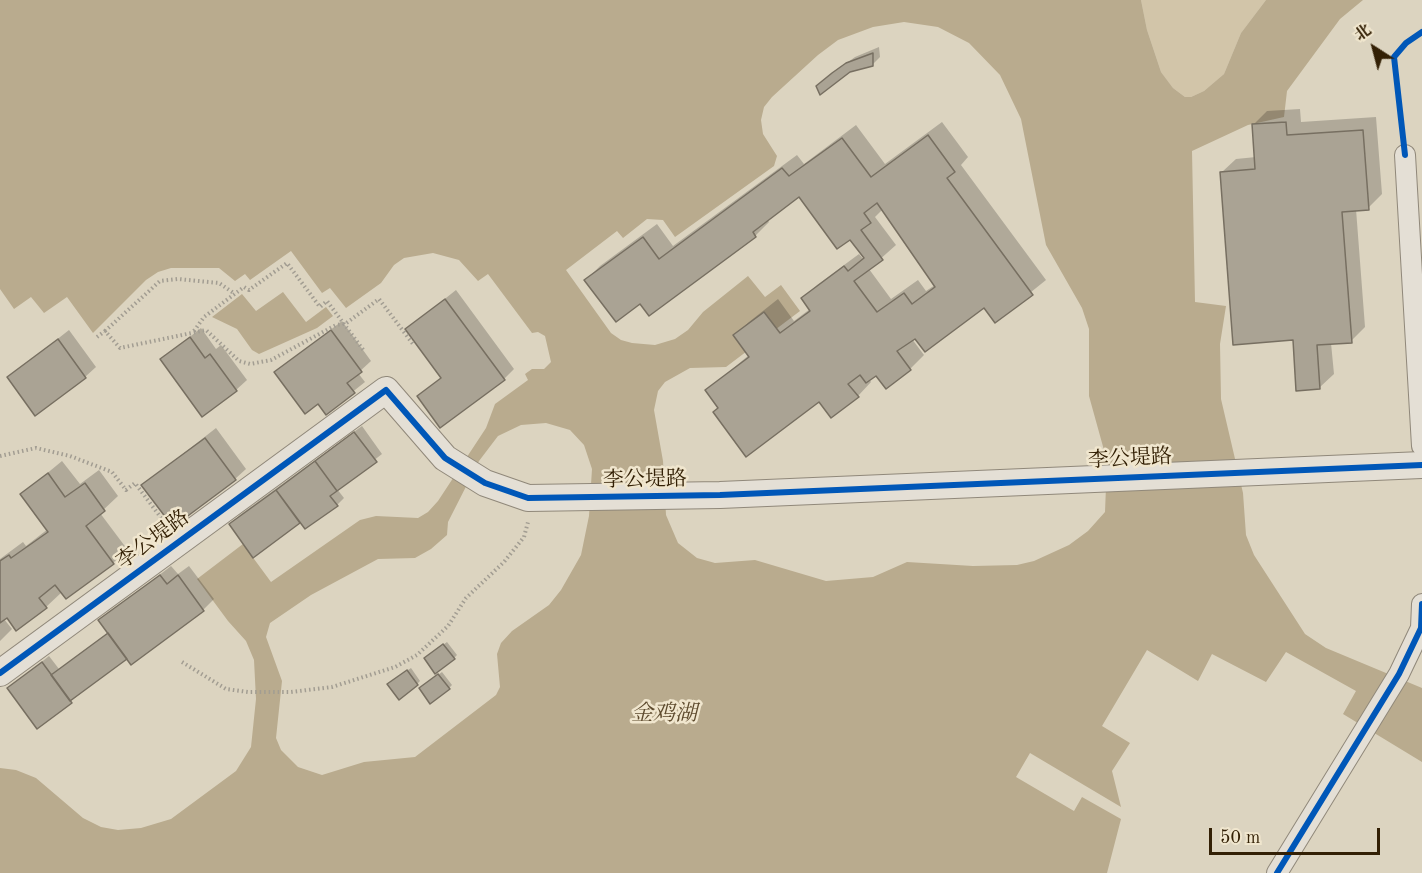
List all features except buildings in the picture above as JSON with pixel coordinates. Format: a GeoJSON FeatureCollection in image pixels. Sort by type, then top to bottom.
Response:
{"type":"FeatureCollection","features":[{"type":"Feature","properties":{"kind":"street"},"geometry":{"type":"LineString","coordinates":[[1405,155],[1422,446]]}},
{"type":"Feature","properties":{"kind":"street","name":"李公堤路"},"geometry":{"type":"LineString","coordinates":[[0,673],[386,390],[446,458],[485,483],[528,498],[720,495],[1257,470],[1422,465]]}},
{"type":"Feature","properties":{"kind":"street"},"geometry":{"type":"LineString","coordinates":[[1277,873],[1399,674],[1420,628],[1422,604]]}},
{"type":"Feature","properties":{"kind":"path"},"geometry":{"type":"LineString","coordinates":[[194,331],[204,317],[234,294],[244,287],[249,290],[287,263],[320,307],[327,301],[364,351]]}},
{"type":"Feature","properties":{"kind":"path"},"geometry":{"type":"LineString","coordinates":[[97,338],[159,281],[178,279],[219,283],[234,294]]}},
{"type":"Feature","properties":{"kind":"path"},"geometry":{"type":"LineString","coordinates":[[105,331],[120,348],[206,330],[239,361],[250,364],[271,360],[336,325],[345,324],[380,299],[413,344]]}},
{"type":"Feature","properties":{"kind":"path"},"geometry":{"type":"LineString","coordinates":[[0,456],[36,448],[70,456],[112,472],[126,490],[135,483],[169,530]]}},
{"type":"Feature","properties":{"kind":"path"},"geometry":{"type":"LineString","coordinates":[[182,662],[226,689],[248,692],[291,692],[332,687],[396,667],[417,655],[448,626],[466,598],[504,562],[524,537],[530,517],[528,498]]}},
{"type":"Feature","properties":{"kind":"shaded area"},"geometry":{"type":"Polygon","coordinates":[[[1141,0],[1266,0],[1241,33],[1224,74],[1204,91],[1191,97],[1185,97],[1173,88],[1161,72],[1147,30],[1141,0]]]}},
{"type":"Feature","properties":{"kind":"water","name":"金鸡湖"},"geometry":{"type":"Polygon","coordinates":[[[0,0],[1141,0],[1147,30],[1161,72],[1173,88],[1185,97],[1191,97],[1204,91],[1224,74],[1241,33],[1266,0],[1363,0],[1340,19],[1287,91],[1284,117],[1248,125],[1192,151],[1195,302],[1226,306],[1220,344],[1221,399],[1243,493],[1246,535],[1254,555],[1305,634],[1326,648],[1422,688],[1422,762],[1343,714],[1356,691],[1286,652],[1266,682],[1212,654],[1198,681],[1147,650],[1102,726],[1130,743],[1112,771],[1121,807],[1030,753],[1016,777],[1074,811],[1082,797],[1121,819],[1107,873],[0,873],[0,768],[16,770],[36,778],[83,818],[101,827],[118,830],[141,828],[171,819],[236,771],[251,747],[256,699],[254,660],[246,641],[197,579],[243,544],[271,582],[360,520],[376,516],[418,518],[428,512],[438,501],[486,428],[495,404],[528,380],[525,374],[532,369],[544,369],[551,362],[545,336],[538,332],[532,333],[488,274],[478,281],[459,260],[433,253],[404,258],[394,265],[381,283],[346,308],[330,288],[322,293],[291,251],[250,280],[245,274],[235,281],[219,268],[171,268],[158,272],[146,280],[93,333],[67,297],[44,313],[31,297],[14,309],[0,289],[0,0]],[[904,22],[873,27],[838,40],[772,97],[764,107],[761,120],[763,134],[777,156],[774,166],[675,237],[663,220],[647,219],[623,238],[617,231],[566,270],[611,333],[621,340],[632,343],[655,345],[675,339],[688,330],[703,312],[748,276],[765,297],[781,285],[800,311],[726,367],[690,368],[665,382],[658,391],[654,410],[663,461],[666,515],[678,543],[697,558],[715,563],[755,560],[826,581],[873,577],[907,562],[973,566],[1017,565],[1034,561],[1069,545],[1088,531],[1105,512],[1107,461],[1089,396],[1089,329],[1082,308],[1046,245],[1021,119],[1000,75],[969,43],[938,27],[904,22]],[[546,423],[521,425],[498,436],[479,461],[448,522],[447,535],[431,549],[415,558],[378,559],[311,595],[270,623],[266,637],[282,681],[276,738],[281,750],[298,767],[322,775],[364,762],[415,757],[496,695],[500,687],[497,654],[501,643],[512,631],[549,605],[561,590],[581,555],[589,516],[592,469],[584,445],[570,430],[546,423]]]}},
{"type":"Feature","properties":{"kind":"water"},"geometry":{"type":"Polygon","coordinates":[[[283,292],[306,322],[326,307],[333,316],[317,328],[259,354],[252,350],[237,329],[212,317],[242,294],[256,311],[283,292]]]}},
{"type":"Feature","properties":{"kind":"cycle path"},"geometry":{"type":"LineString","coordinates":[[1405,155],[1394,57],[1406,43],[1422,32]]}},
{"type":"Feature","properties":{"kind":"cycle path"},"geometry":{"type":"LineString","coordinates":[[0,673],[386,390],[445,458],[485,483],[528,498],[720,495],[1422,465]]}},
{"type":"Feature","properties":{"kind":"cycle path"},"geometry":{"type":"LineString","coordinates":[[1277,873],[1399,674],[1421,628],[1422,604]]}}]}
